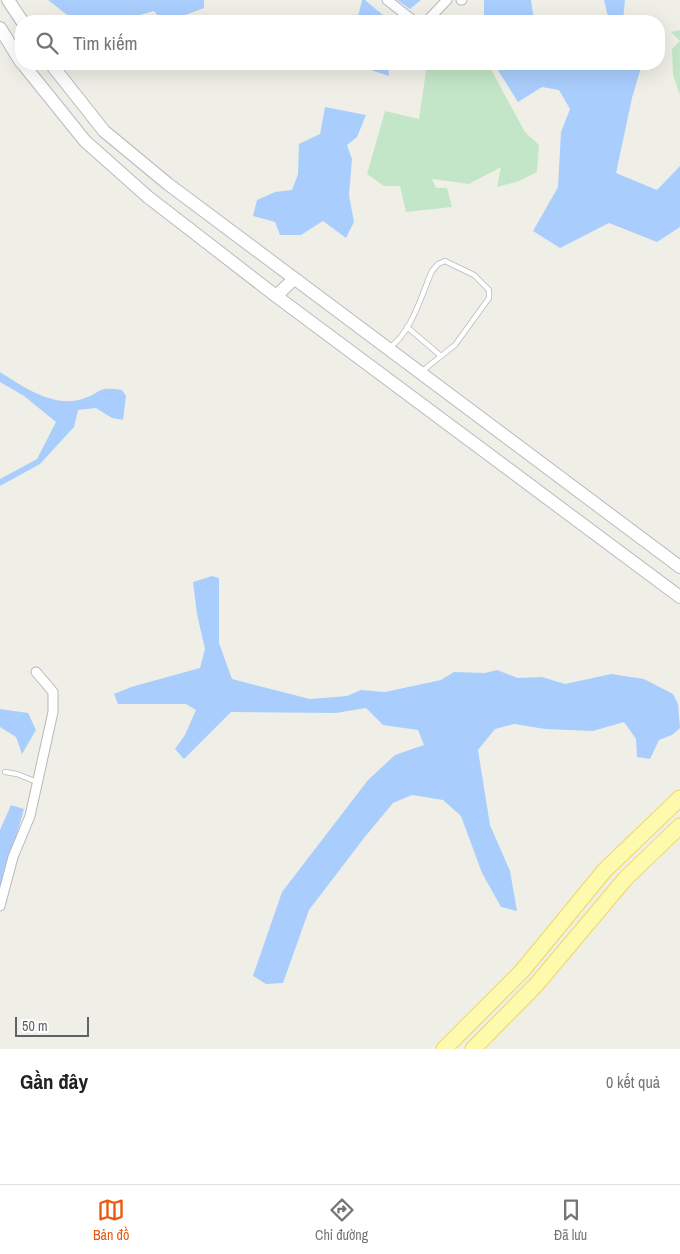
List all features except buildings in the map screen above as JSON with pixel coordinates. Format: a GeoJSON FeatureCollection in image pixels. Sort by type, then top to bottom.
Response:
{"type":"FeatureCollection","features":[{"type":"Feature","properties":{"kind":"main road"},"geometry":{"type":"LineString","coordinates":[[8,0],[18,15]]}},
{"type":"Feature","properties":{"kind":"main road"},"geometry":{"type":"LineString","coordinates":[[0,28],[15,52]]}},
{"type":"Feature","properties":{"kind":"main road"},"geometry":{"type":"LineString","coordinates":[[28,70],[85,141],[148,197],[276,296],[680,597]]}},
{"type":"Feature","properties":{"kind":"main road"},"geometry":{"type":"LineString","coordinates":[[56,70],[104,131],[168,184],[293,280],[680,567]]}},
{"type":"Feature","properties":{"kind":"main road"},"geometry":{"type":"LineString","coordinates":[[276,296],[293,280]]}},
{"type":"Feature","properties":{"kind":"main road"},"geometry":{"type":"LineString","coordinates":[[444,1049],[522,971],[606,870],[680,798]]}},
{"type":"Feature","properties":{"kind":"main road"},"geometry":{"type":"LineString","coordinates":[[473,1049],[536,985],[626,878],[680,826]]}},
{"type":"Feature","properties":{"kind":"street"},"geometry":{"type":"LineString","coordinates":[[387,0],[406,15]]}},
{"type":"Feature","properties":{"kind":"street"},"geometry":{"type":"LineString","coordinates":[[433,15],[447,0]]}},
{"type":"Feature","properties":{"kind":"street"},"geometry":{"type":"LineString","coordinates":[[0,906],[13,858],[30,816],[53,712],[53,692],[36,672]]}},
{"type":"Feature","properties":{"kind":"lane"},"geometry":{"type":"LineString","coordinates":[[387,349],[396,343],[407,326],[432,271],[438,264],[444,261],[474,274],[489,290],[489,298],[455,345],[420,373]]}},
{"type":"Feature","properties":{"kind":"lane"},"geometry":{"type":"LineString","coordinates":[[407,326],[441,356]]}},
{"type":"Feature","properties":{"kind":"lane"},"geometry":{"type":"LineString","coordinates":[[5,772],[17,774],[38,782]]}},
{"type":"Feature","properties":{"kind":"green space"},"geometry":{"type":"Polygon","coordinates":[[[680,30],[680,41],[671,32],[680,30]]]}},
{"type":"Feature","properties":{"kind":"green space"},"geometry":{"type":"Polygon","coordinates":[[[680,41],[680,95],[673,75],[672,49],[680,41]]]}},
{"type":"Feature","properties":{"kind":"green space"},"geometry":{"type":"Polygon","coordinates":[[[426,70],[491,70],[525,132],[539,145],[537,172],[519,181],[497,187],[501,167],[469,184],[432,179],[436,188],[447,188],[452,207],[406,212],[400,186],[384,186],[367,174],[385,111],[419,119],[426,70]]]}},
{"type":"Feature","properties":{"kind":"water"},"geometry":{"type":"Polygon","coordinates":[[[48,0],[204,0],[204,8],[185,15],[157,15],[154,11],[140,15],[67,15],[48,0]]]}},
{"type":"Feature","properties":{"kind":"water"},"geometry":{"type":"Polygon","coordinates":[[[362,0],[365,0],[383,15],[358,15],[362,0]]]}},
{"type":"Feature","properties":{"kind":"water"},"geometry":{"type":"Polygon","coordinates":[[[397,0],[421,0],[410,9],[397,0]]]}},
{"type":"Feature","properties":{"kind":"water"},"geometry":{"type":"Polygon","coordinates":[[[484,0],[531,0],[533,15],[484,15],[484,0]]]}},
{"type":"Feature","properties":{"kind":"water"},"geometry":{"type":"Polygon","coordinates":[[[604,0],[625,0],[624,15],[608,15],[604,0]]]}},
{"type":"Feature","properties":{"kind":"water"},"geometry":{"type":"Polygon","coordinates":[[[370,70],[388,70],[389,76],[370,70]]]}},
{"type":"Feature","properties":{"kind":"water"},"geometry":{"type":"Polygon","coordinates":[[[498,70],[640,70],[616,173],[657,190],[680,166],[680,227],[657,242],[609,223],[560,248],[533,231],[558,187],[561,132],[570,109],[559,90],[542,87],[518,102],[498,70]]]}},
{"type":"Feature","properties":{"kind":"water"},"geometry":{"type":"Polygon","coordinates":[[[325,107],[366,115],[357,137],[347,145],[352,159],[349,195],[354,222],[346,238],[323,221],[301,235],[280,235],[275,222],[253,216],[257,200],[275,192],[292,190],[298,174],[299,144],[320,134],[325,107]]]}},
{"type":"Feature","properties":{"kind":"water"},"geometry":{"type":"Polygon","coordinates":[[[0,372],[29,390],[61,401],[82,399],[107,389],[122,390],[126,396],[123,420],[112,418],[96,408],[78,410],[74,427],[40,464],[0,486],[0,479],[37,459],[56,422],[24,396],[0,382],[0,372]]]}},
{"type":"Feature","properties":{"kind":"water"},"geometry":{"type":"Polygon","coordinates":[[[212,576],[219,578],[219,643],[232,679],[310,699],[347,696],[361,690],[385,692],[441,680],[454,672],[485,673],[497,670],[518,678],[542,677],[565,684],[611,674],[644,679],[673,694],[678,704],[680,728],[672,735],[659,740],[650,759],[637,757],[636,739],[624,722],[593,731],[545,729],[514,724],[495,729],[478,750],[490,825],[510,871],[517,911],[501,907],[482,873],[461,816],[443,800],[412,795],[393,803],[309,910],[283,983],[266,984],[253,976],[282,892],[368,780],[395,755],[424,745],[418,730],[383,725],[366,708],[336,713],[231,712],[184,759],[175,749],[185,735],[196,710],[186,704],[118,704],[114,694],[131,687],[200,668],[205,649],[197,614],[193,582],[212,576]]]}},
{"type":"Feature","properties":{"kind":"water"},"geometry":{"type":"Polygon","coordinates":[[[0,709],[28,713],[36,730],[22,754],[16,737],[0,727],[0,709]]]}},
{"type":"Feature","properties":{"kind":"water"},"geometry":{"type":"Polygon","coordinates":[[[11,805],[24,809],[0,895],[0,830],[11,805]]]}}]}
